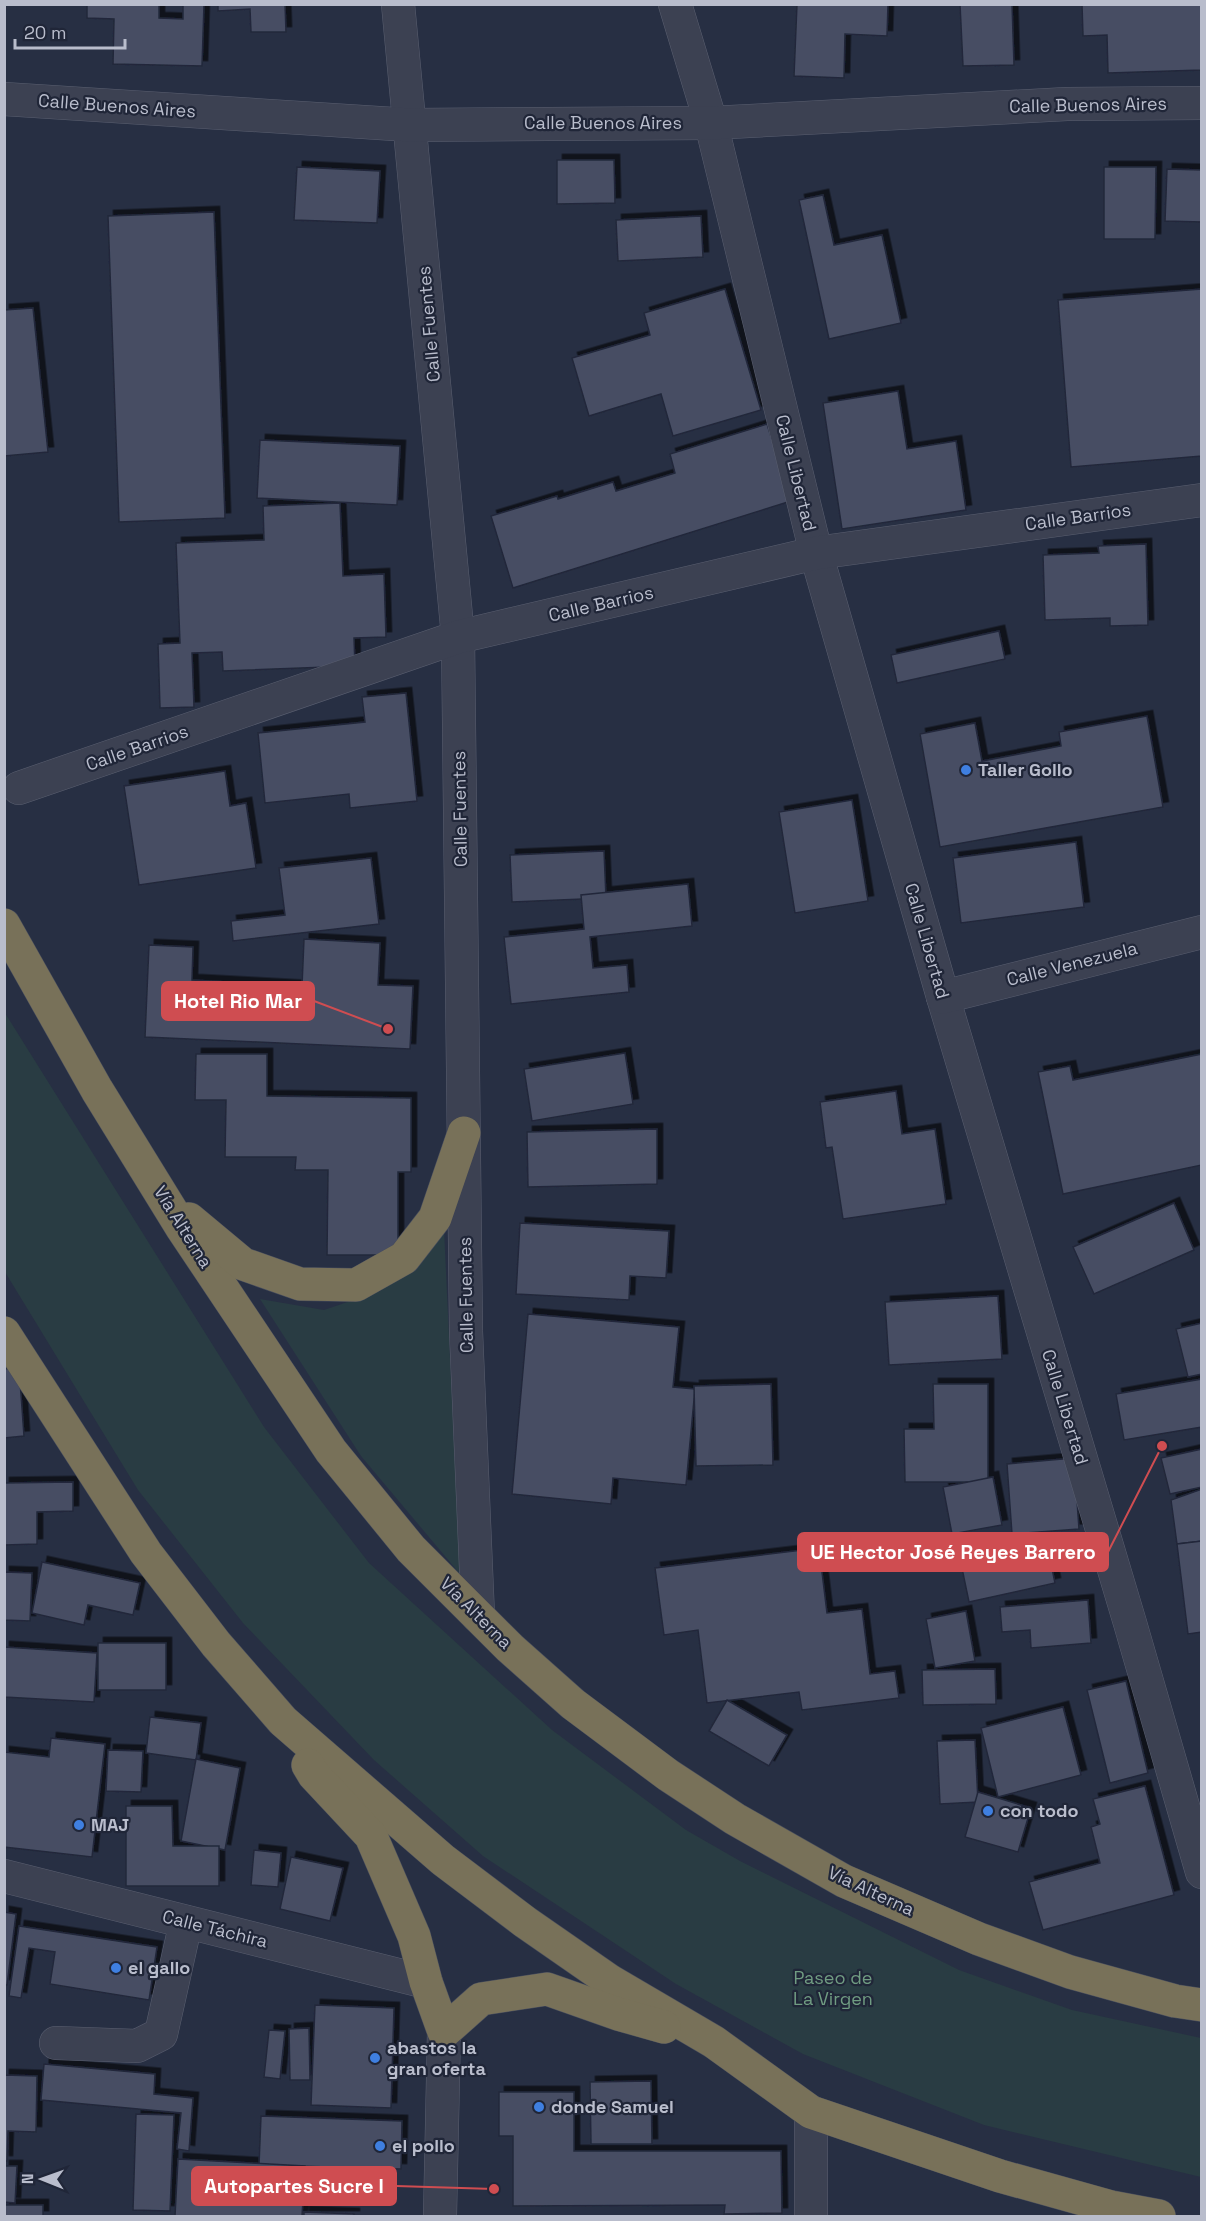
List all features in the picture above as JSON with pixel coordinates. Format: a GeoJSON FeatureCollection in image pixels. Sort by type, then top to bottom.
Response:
{"type":"FeatureCollection","features":[{"type":"Feature","properties":{"kind":"highway","name":"Vía Alterna"},"geometry":{"type":"LineString","coordinates":[[4,925],[13,946],[97,1090],[163,1197],[331,1452],[411,1549],[478,1616],[573,1704],[668,1775],[735,1819],[844,1881],[979,1939],[1070,1972],[1175,2001],[1202,2005]]}},
{"type":"Feature","properties":{"kind":"highway"},"geometry":{"type":"LineString","coordinates":[[163,1197],[243,1264],[300,1284],[356,1285],[404,1258],[435,1218],[464,1133]]}},
{"type":"Feature","properties":{"kind":"highway"},"geometry":{"type":"LineString","coordinates":[[4,1334],[146,1553],[216,1644],[283,1721],[443,1860],[525,1922],[610,1981],[714,2042],[811,2112],[1000,2176],[1110,2207],[1159,2217]]}},
{"type":"Feature","properties":{"kind":"highway"},"geometry":{"type":"LineString","coordinates":[[283,1721],[314,1775],[371,1836],[414,1936],[426,1982],[444,2032],[481,1999],[547,1989],[618,2014],[714,2042]]}},
{"type":"Feature","properties":{"kind":"street","name":"Calle Fuentes"},"geometry":{"type":"LineString","coordinates":[[398,4],[458,637],[466,1331],[478,1616]]}},
{"type":"Feature","properties":{"kind":"street","name":"Calle Libertad"},"geometry":{"type":"LineString","coordinates":[[675,4],[711,123],[816,553],[943,997],[1202,1872]]}},
{"type":"Feature","properties":{"kind":"street","name":"Calle Buenos Aires"},"geometry":{"type":"LineString","coordinates":[[4,99],[410,125],[711,123],[1067,104],[1202,103]]}},
{"type":"Feature","properties":{"kind":"street","name":"Calle Barrios"},"geometry":{"type":"LineString","coordinates":[[19,788],[458,637],[816,553],[1202,500]]}},
{"type":"Feature","properties":{"kind":"street","name":"Calle Venezuela"},"geometry":{"type":"LineString","coordinates":[[943,997],[1202,932]]}},
{"type":"Feature","properties":{"kind":"street","name":"Calle Táchira"},"geometry":{"type":"LineString","coordinates":[[4,1876],[426,1982]]}},
{"type":"Feature","properties":{"kind":"street"},"geometry":{"type":"LineString","coordinates":[[56,2043],[137,2046],[161,2034],[186,1922]]}},
{"type":"Feature","properties":{"kind":"street"},"geometry":{"type":"LineString","coordinates":[[440,2217],[444,2032]]}},
{"type":"Feature","properties":{"kind":"street"},"geometry":{"type":"LineString","coordinates":[[811,2112],[811,2217]]}},
{"type":"Feature","properties":{"kind":"green space","name":"Paseo de La Virgen"},"geometry":{"type":"Polygon","coordinates":[[[5,1013],[264,1427],[369,1563],[552,1730],[686,1830],[740,1861],[959,1970],[1072,2010],[1201,2038],[1201,2177],[984,2125],[803,2054],[676,1984],[483,1856],[374,1760],[243,1623],[138,1490],[5,1272],[5,1013]]]}},
{"type":"Feature","properties":{"kind":"green space"},"geometry":{"type":"Polygon","coordinates":[[[444,1229],[460,1574],[361,1456],[260,1299],[324,1310],[380,1291],[419,1261],[444,1229]]]}},
{"type":"Feature","properties":{"kind":"building"},"geometry":{"type":"Polygon","coordinates":[[[87,4],[159,4],[159,18],[183,19],[183,4],[204,4],[202,66],[113,64],[114,19],[87,18],[87,4]]]}},
{"type":"Feature","properties":{"kind":"building"},"geometry":{"type":"Polygon","coordinates":[[[218,4],[285,4],[286,32],[251,32],[250,9],[218,11],[218,4]]]}},
{"type":"Feature","properties":{"kind":"building"},"geometry":{"type":"Polygon","coordinates":[[[797,4],[888,4],[887,36],[845,34],[844,78],[794,76],[797,4]]]}},
{"type":"Feature","properties":{"kind":"building"},"geometry":{"type":"Polygon","coordinates":[[[960,4],[1012,4],[1014,65],[963,66],[960,4]]]}},
{"type":"Feature","properties":{"kind":"building"},"geometry":{"type":"Polygon","coordinates":[[[1082,4],[1202,4],[1202,70],[1108,73],[1107,35],[1083,36],[1082,4]]]}},
{"type":"Feature","properties":{"kind":"building"},"geometry":{"type":"Polygon","coordinates":[[[557,160],[614,160],[615,203],[557,204],[557,160]]]}},
{"type":"Feature","properties":{"kind":"building"},"geometry":{"type":"Polygon","coordinates":[[[297,167],[380,171],[377,223],[294,220],[297,167]]]}},
{"type":"Feature","properties":{"kind":"building"},"geometry":{"type":"Polygon","coordinates":[[[1104,167],[1156,167],[1155,239],[1104,239],[1104,167]]]}},
{"type":"Feature","properties":{"kind":"building"},"geometry":{"type":"Polygon","coordinates":[[[1167,169],[1202,170],[1202,222],[1165,221],[1167,169]]]}},
{"type":"Feature","properties":{"kind":"building"},"geometry":{"type":"Polygon","coordinates":[[[823,195],[834,245],[882,235],[901,323],[829,339],[799,200],[823,195]]]}},
{"type":"Feature","properties":{"kind":"building"},"geometry":{"type":"Polygon","coordinates":[[[214,212],[225,518],[119,522],[108,216],[214,212]]]}},
{"type":"Feature","properties":{"kind":"building"},"geometry":{"type":"Polygon","coordinates":[[[701,216],[703,257],[618,261],[616,220],[701,216]]]}},
{"type":"Feature","properties":{"kind":"building"},"geometry":{"type":"Polygon","coordinates":[[[725,289],[761,410],[673,436],[661,394],[589,416],[572,358],[650,335],[644,313],[725,289]]]}},
{"type":"Feature","properties":{"kind":"building"},"geometry":{"type":"Polygon","coordinates":[[[1202,289],[1202,456],[1071,467],[1058,300],[1202,289]]]}},
{"type":"Feature","properties":{"kind":"building"},"geometry":{"type":"Polygon","coordinates":[[[33,308],[48,452],[4,456],[4,310],[33,308]]]}},
{"type":"Feature","properties":{"kind":"building"},"geometry":{"type":"Polygon","coordinates":[[[898,391],[907,449],[956,441],[966,510],[842,529],[823,403],[898,391]]]}},
{"type":"Feature","properties":{"kind":"building"},"geometry":{"type":"Polygon","coordinates":[[[767,424],[791,501],[513,588],[491,516],[613,482],[616,491],[675,473],[670,454],[767,424]]]}},
{"type":"Feature","properties":{"kind":"building"},"geometry":{"type":"Polygon","coordinates":[[[260,440],[400,446],[397,505],[257,498],[260,440]]]}},
{"type":"Feature","properties":{"kind":"building"},"geometry":{"type":"Polygon","coordinates":[[[340,503],[343,576],[384,574],[386,637],[354,638],[355,666],[223,671],[222,652],[192,653],[194,707],[160,708],[158,644],[180,643],[176,543],[264,540],[263,506],[340,503]]]}},
{"type":"Feature","properties":{"kind":"building"},"geometry":{"type":"Polygon","coordinates":[[[1146,544],[1148,625],[1110,626],[1110,618],[1045,620],[1043,555],[1099,553],[1098,546],[1146,544]]]}},
{"type":"Feature","properties":{"kind":"building"},"geometry":{"type":"Polygon","coordinates":[[[999,631],[1005,659],[897,683],[891,655],[999,631]]]}},
{"type":"Feature","properties":{"kind":"building"},"geometry":{"type":"Polygon","coordinates":[[[406,693],[417,801],[350,808],[349,794],[265,803],[258,733],[365,722],[362,697],[406,693]]]}},
{"type":"Feature","properties":{"kind":"building"},"geometry":{"type":"Polygon","coordinates":[[[1147,716],[1163,807],[940,847],[920,734],[975,723],[982,761],[1061,746],[1059,732],[1147,716]]]}},
{"type":"Feature","properties":{"kind":"building"},"geometry":{"type":"Polygon","coordinates":[[[225,771],[230,806],[246,803],[256,868],[139,885],[124,786],[225,771]]]}},
{"type":"Feature","properties":{"kind":"building"},"geometry":{"type":"Polygon","coordinates":[[[852,800],[868,901],[795,913],[779,812],[852,800]]]}},
{"type":"Feature","properties":{"kind":"building"},"geometry":{"type":"Polygon","coordinates":[[[1076,842],[1084,907],[961,923],[953,858],[1076,842]]]}},
{"type":"Feature","properties":{"kind":"building"},"geometry":{"type":"Polygon","coordinates":[[[604,851],[606,898],[512,902],[510,855],[604,851]]]}},
{"type":"Feature","properties":{"kind":"building"},"geometry":{"type":"Polygon","coordinates":[[[371,858],[379,924],[233,941],[231,921],[285,915],[279,868],[371,858]]]}},
{"type":"Feature","properties":{"kind":"building"},"geometry":{"type":"Polygon","coordinates":[[[688,884],[692,926],[590,937],[593,968],[627,965],[629,992],[511,1004],[504,937],[584,929],[581,895],[688,884]]]}},
{"type":"Feature","properties":{"kind":"building"},"geometry":{"type":"Polygon","coordinates":[[[304,939],[380,943],[378,985],[413,986],[410,1049],[145,1037],[149,945],[193,947],[192,980],[302,986],[304,939]]]}},
{"type":"Feature","properties":{"kind":"building"},"geometry":{"type":"Polygon","coordinates":[[[625,1053],[633,1104],[532,1121],[524,1069],[625,1053]]]}},
{"type":"Feature","properties":{"kind":"building"},"geometry":{"type":"Polygon","coordinates":[[[196,1054],[267,1054],[267,1096],[411,1098],[411,1172],[398,1172],[398,1255],[327,1255],[328,1170],[295,1170],[296,1157],[225,1157],[226,1100],[195,1100],[196,1054]]]}},
{"type":"Feature","properties":{"kind":"building"},"geometry":{"type":"Polygon","coordinates":[[[1202,1054],[1202,1165],[1063,1194],[1038,1072],[1070,1066],[1073,1080],[1202,1054]]]}},
{"type":"Feature","properties":{"kind":"building"},"geometry":{"type":"Polygon","coordinates":[[[896,1091],[902,1134],[935,1129],[946,1204],[843,1219],[832,1147],[826,1148],[820,1102],[896,1091]]]}},
{"type":"Feature","properties":{"kind":"building"},"geometry":{"type":"Polygon","coordinates":[[[657,1129],[657,1184],[528,1187],[527,1132],[657,1129]]]}},
{"type":"Feature","properties":{"kind":"building"},"geometry":{"type":"Polygon","coordinates":[[[1174,1203],[1194,1250],[1094,1294],[1073,1247],[1174,1203]]]}},
{"type":"Feature","properties":{"kind":"building"},"geometry":{"type":"Polygon","coordinates":[[[520,1223],[669,1231],[666,1278],[630,1276],[629,1300],[516,1294],[520,1223]]]}},
{"type":"Feature","properties":{"kind":"building"},"geometry":{"type":"Polygon","coordinates":[[[998,1296],[1002,1359],[889,1365],[885,1302],[998,1296]]]}},
{"type":"Feature","properties":{"kind":"building"},"geometry":{"type":"Polygon","coordinates":[[[528,1314],[679,1327],[673,1387],[695,1389],[686,1485],[613,1478],[611,1504],[512,1494],[528,1314]]]}},
{"type":"Feature","properties":{"kind":"building"},"geometry":{"type":"Polygon","coordinates":[[[1202,1323],[1202,1374],[1188,1377],[1176,1329],[1202,1323]]]}},
{"type":"Feature","properties":{"kind":"building"},"geometry":{"type":"Polygon","coordinates":[[[19,1367],[24,1436],[4,1438],[4,1369],[19,1367]]]}},
{"type":"Feature","properties":{"kind":"building"},"geometry":{"type":"Polygon","coordinates":[[[1202,1379],[1202,1427],[1124,1440],[1116,1394],[1202,1379]]]}},
{"type":"Feature","properties":{"kind":"building"},"geometry":{"type":"Polygon","coordinates":[[[771,1384],[773,1465],[696,1466],[694,1386],[771,1384]]]}},
{"type":"Feature","properties":{"kind":"building"},"geometry":{"type":"Polygon","coordinates":[[[933,1384],[988,1384],[988,1482],[905,1482],[904,1429],[934,1429],[933,1384]]]}},
{"type":"Feature","properties":{"kind":"building"},"geometry":{"type":"Polygon","coordinates":[[[1202,1449],[1202,1487],[1170,1494],[1161,1458],[1202,1449]]]}},
{"type":"Feature","properties":{"kind":"building"},"geometry":{"type":"Polygon","coordinates":[[[1074,1458],[1079,1529],[1012,1534],[1007,1464],[1074,1458]]]}},
{"type":"Feature","properties":{"kind":"building"},"geometry":{"type":"Polygon","coordinates":[[[993,1477],[1002,1525],[952,1534],[943,1487],[993,1477]]]}},
{"type":"Feature","properties":{"kind":"building"},"geometry":{"type":"Polygon","coordinates":[[[73,1482],[73,1511],[37,1512],[37,1544],[4,1545],[4,1483],[73,1482]]]}},
{"type":"Feature","properties":{"kind":"building"},"geometry":{"type":"Polygon","coordinates":[[[1202,1489],[1202,1541],[1177,1544],[1171,1500],[1202,1489]]]}},
{"type":"Feature","properties":{"kind":"building"},"geometry":{"type":"Polygon","coordinates":[[[1045,1535],[1055,1583],[969,1602],[959,1554],[1045,1535]]]}},
{"type":"Feature","properties":{"kind":"building"},"geometry":{"type":"Polygon","coordinates":[[[1202,1541],[1202,1632],[1188,1634],[1177,1544],[1202,1541]]]}},
{"type":"Feature","properties":{"kind":"building"},"geometry":{"type":"Polygon","coordinates":[[[819,1548],[827,1613],[862,1609],[870,1674],[895,1671],[899,1698],[802,1710],[799,1692],[707,1703],[698,1630],[664,1635],[655,1568],[819,1548]]]}},
{"type":"Feature","properties":{"kind":"building"},"geometry":{"type":"Polygon","coordinates":[[[42,1562],[140,1583],[133,1615],[88,1605],[84,1625],[32,1613],[42,1562]]]}},
{"type":"Feature","properties":{"kind":"building"},"geometry":{"type":"Polygon","coordinates":[[[4,1572],[32,1573],[30,1621],[4,1620],[4,1572]]]}},
{"type":"Feature","properties":{"kind":"building"},"geometry":{"type":"Polygon","coordinates":[[[1088,1600],[1091,1643],[1031,1648],[1030,1630],[1002,1632],[1000,1607],[1088,1600]]]}},
{"type":"Feature","properties":{"kind":"building"},"geometry":{"type":"Polygon","coordinates":[[[966,1611],[975,1661],[935,1668],[926,1619],[966,1611]]]}},
{"type":"Feature","properties":{"kind":"building"},"geometry":{"type":"Polygon","coordinates":[[[98,1643],[166,1643],[166,1690],[98,1690],[98,1643]]]}},
{"type":"Feature","properties":{"kind":"building"},"geometry":{"type":"Polygon","coordinates":[[[4,1647],[97,1653],[94,1702],[4,1697],[4,1647]]]}},
{"type":"Feature","properties":{"kind":"building"},"geometry":{"type":"Polygon","coordinates":[[[995,1669],[996,1704],[923,1705],[922,1670],[995,1669]]]}},
{"type":"Feature","properties":{"kind":"building"},"geometry":{"type":"Polygon","coordinates":[[[1126,1681],[1148,1773],[1110,1783],[1087,1690],[1126,1681]]]}},
{"type":"Feature","properties":{"kind":"building"},"geometry":{"type":"Polygon","coordinates":[[[727,1700],[787,1735],[769,1766],[709,1731],[727,1700]]]}},
{"type":"Feature","properties":{"kind":"building"},"geometry":{"type":"Polygon","coordinates":[[[1063,1707],[1081,1775],[998,1797],[981,1728],[1063,1707]]]}},
{"type":"Feature","properties":{"kind":"building"},"geometry":{"type":"Polygon","coordinates":[[[150,1717],[201,1723],[196,1760],[146,1753],[150,1717]]]}},
{"type":"Feature","properties":{"kind":"building"},"geometry":{"type":"Polygon","coordinates":[[[51,1738],[105,1744],[92,1857],[4,1847],[4,1752],[49,1757],[51,1738]]]}},
{"type":"Feature","properties":{"kind":"building"},"geometry":{"type":"Polygon","coordinates":[[[975,1740],[978,1802],[940,1804],[937,1741],[975,1740]]]}},
{"type":"Feature","properties":{"kind":"building"},"geometry":{"type":"Polygon","coordinates":[[[108,1750],[143,1751],[141,1792],[106,1791],[108,1750]]]}},
{"type":"Feature","properties":{"kind":"building"},"geometry":{"type":"Polygon","coordinates":[[[196,1759],[240,1768],[225,1850],[181,1841],[196,1759]]]}},
{"type":"Feature","properties":{"kind":"building"},"geometry":{"type":"Polygon","coordinates":[[[1145,1786],[1174,1895],[1043,1930],[1029,1882],[1100,1863],[1091,1827],[1100,1824],[1093,1799],[1145,1786]]]}},
{"type":"Feature","properties":{"kind":"building"},"geometry":{"type":"Polygon","coordinates":[[[978,1792],[1031,1808],[1018,1852],[965,1837],[978,1792]]]}},
{"type":"Feature","properties":{"kind":"building"},"geometry":{"type":"Polygon","coordinates":[[[126,1806],[172,1806],[173,1846],[219,1846],[219,1886],[126,1886],[126,1806]]]}},
{"type":"Feature","properties":{"kind":"building"},"geometry":{"type":"Polygon","coordinates":[[[254,1850],[281,1853],[278,1887],[251,1885],[254,1850]]]}},
{"type":"Feature","properties":{"kind":"building"},"geometry":{"type":"Polygon","coordinates":[[[291,1857],[343,1868],[330,1921],[280,1909],[291,1857]]]}},
{"type":"Feature","properties":{"kind":"building"},"geometry":{"type":"Polygon","coordinates":[[[4,1912],[16,1914],[7,1985],[4,1985],[4,1912]]]}},
{"type":"Feature","properties":{"kind":"building"},"geometry":{"type":"Polygon","coordinates":[[[19,1926],[157,1947],[149,2000],[50,1984],[55,1952],[29,1948],[21,1998],[9,1996],[19,1926]]]}},
{"type":"Feature","properties":{"kind":"building"},"geometry":{"type":"Polygon","coordinates":[[[315,2005],[394,2008],[391,2108],[311,2105],[315,2005]]]}},
{"type":"Feature","properties":{"kind":"building"},"geometry":{"type":"Polygon","coordinates":[[[309,2028],[310,2080],[290,2080],[289,2029],[309,2028]]]}},
{"type":"Feature","properties":{"kind":"building"},"geometry":{"type":"Polygon","coordinates":[[[269,2030],[285,2031],[280,2079],[264,2077],[269,2030]]]}},
{"type":"Feature","properties":{"kind":"building"},"geometry":{"type":"Polygon","coordinates":[[[44,2064],[155,2074],[154,2094],[193,2098],[189,2151],[177,2149],[181,2113],[41,2100],[44,2064]]]}},
{"type":"Feature","properties":{"kind":"building"},"geometry":{"type":"Polygon","coordinates":[[[4,2075],[37,2076],[36,2132],[8,2131],[7,2161],[4,2161],[4,2075]]]}},
{"type":"Feature","properties":{"kind":"building"},"geometry":{"type":"Polygon","coordinates":[[[651,2081],[652,2144],[591,2144],[590,2082],[651,2081]]]}},
{"type":"Feature","properties":{"kind":"building"},"geometry":{"type":"Polygon","coordinates":[[[499,2092],[574,2092],[574,2151],[781,2151],[782,2213],[724,2214],[725,2205],[513,2206],[513,2136],[499,2136],[499,2092]]]}},
{"type":"Feature","properties":{"kind":"building"},"geometry":{"type":"Polygon","coordinates":[[[136,2114],[174,2115],[170,2211],[133,2210],[136,2114]]]}},
{"type":"Feature","properties":{"kind":"building"},"geometry":{"type":"Polygon","coordinates":[[[261,2116],[402,2121],[401,2169],[259,2165],[261,2116]]]}},
{"type":"Feature","properties":{"kind":"building"},"geometry":{"type":"Polygon","coordinates":[[[178,2159],[305,2166],[302,2216],[175,2216],[178,2159]]]}},
{"type":"Feature","properties":{"kind":"building"},"geometry":{"type":"Polygon","coordinates":[[[4,2166],[17,2166],[15,2203],[4,2202],[4,2166]]]}},
{"type":"Feature","properties":{"kind":"building"},"geometry":{"type":"Polygon","coordinates":[[[4,2205],[43,2205],[43,2216],[4,2216],[4,2205]]]}},
{"type":"Feature","properties":{"kind":"building"},"geometry":{"type":"Polygon","coordinates":[[[304,2212],[354,2214],[354,2216],[304,2216],[304,2212]]]}},
{"type":"Feature","properties":{"kind":"place","name":"Taller Gollo"},"geometry":{"type":"Point","coordinates":[966,770]}},
{"type":"Feature","properties":{"kind":"place","name":"Hotel Rio Mar"},"geometry":{"type":"Point","coordinates":[388,1029]}},
{"type":"Feature","properties":{"kind":"place","name":"UE Hector José Reyes Barrero"},"geometry":{"type":"Point","coordinates":[1162,1446]}},
{"type":"Feature","properties":{"kind":"place","name":"con todo"},"geometry":{"type":"Point","coordinates":[988,1811]}},
{"type":"Feature","properties":{"kind":"place","name":"MAJ"},"geometry":{"type":"Point","coordinates":[79,1825]}},
{"type":"Feature","properties":{"kind":"place","name":"el gallo"},"geometry":{"type":"Point","coordinates":[116,1968]}},
{"type":"Feature","properties":{"kind":"place","name":"abastos la gran oferta"},"geometry":{"type":"Point","coordinates":[375,2058]}},
{"type":"Feature","properties":{"kind":"place","name":"donde Samuel"},"geometry":{"type":"Point","coordinates":[539,2107]}},
{"type":"Feature","properties":{"kind":"place","name":"el pollo"},"geometry":{"type":"Point","coordinates":[380,2146]}},
{"type":"Feature","properties":{"kind":"place","name":"Autopartes Sucre I"},"geometry":{"type":"Point","coordinates":[494,2189]}}]}
